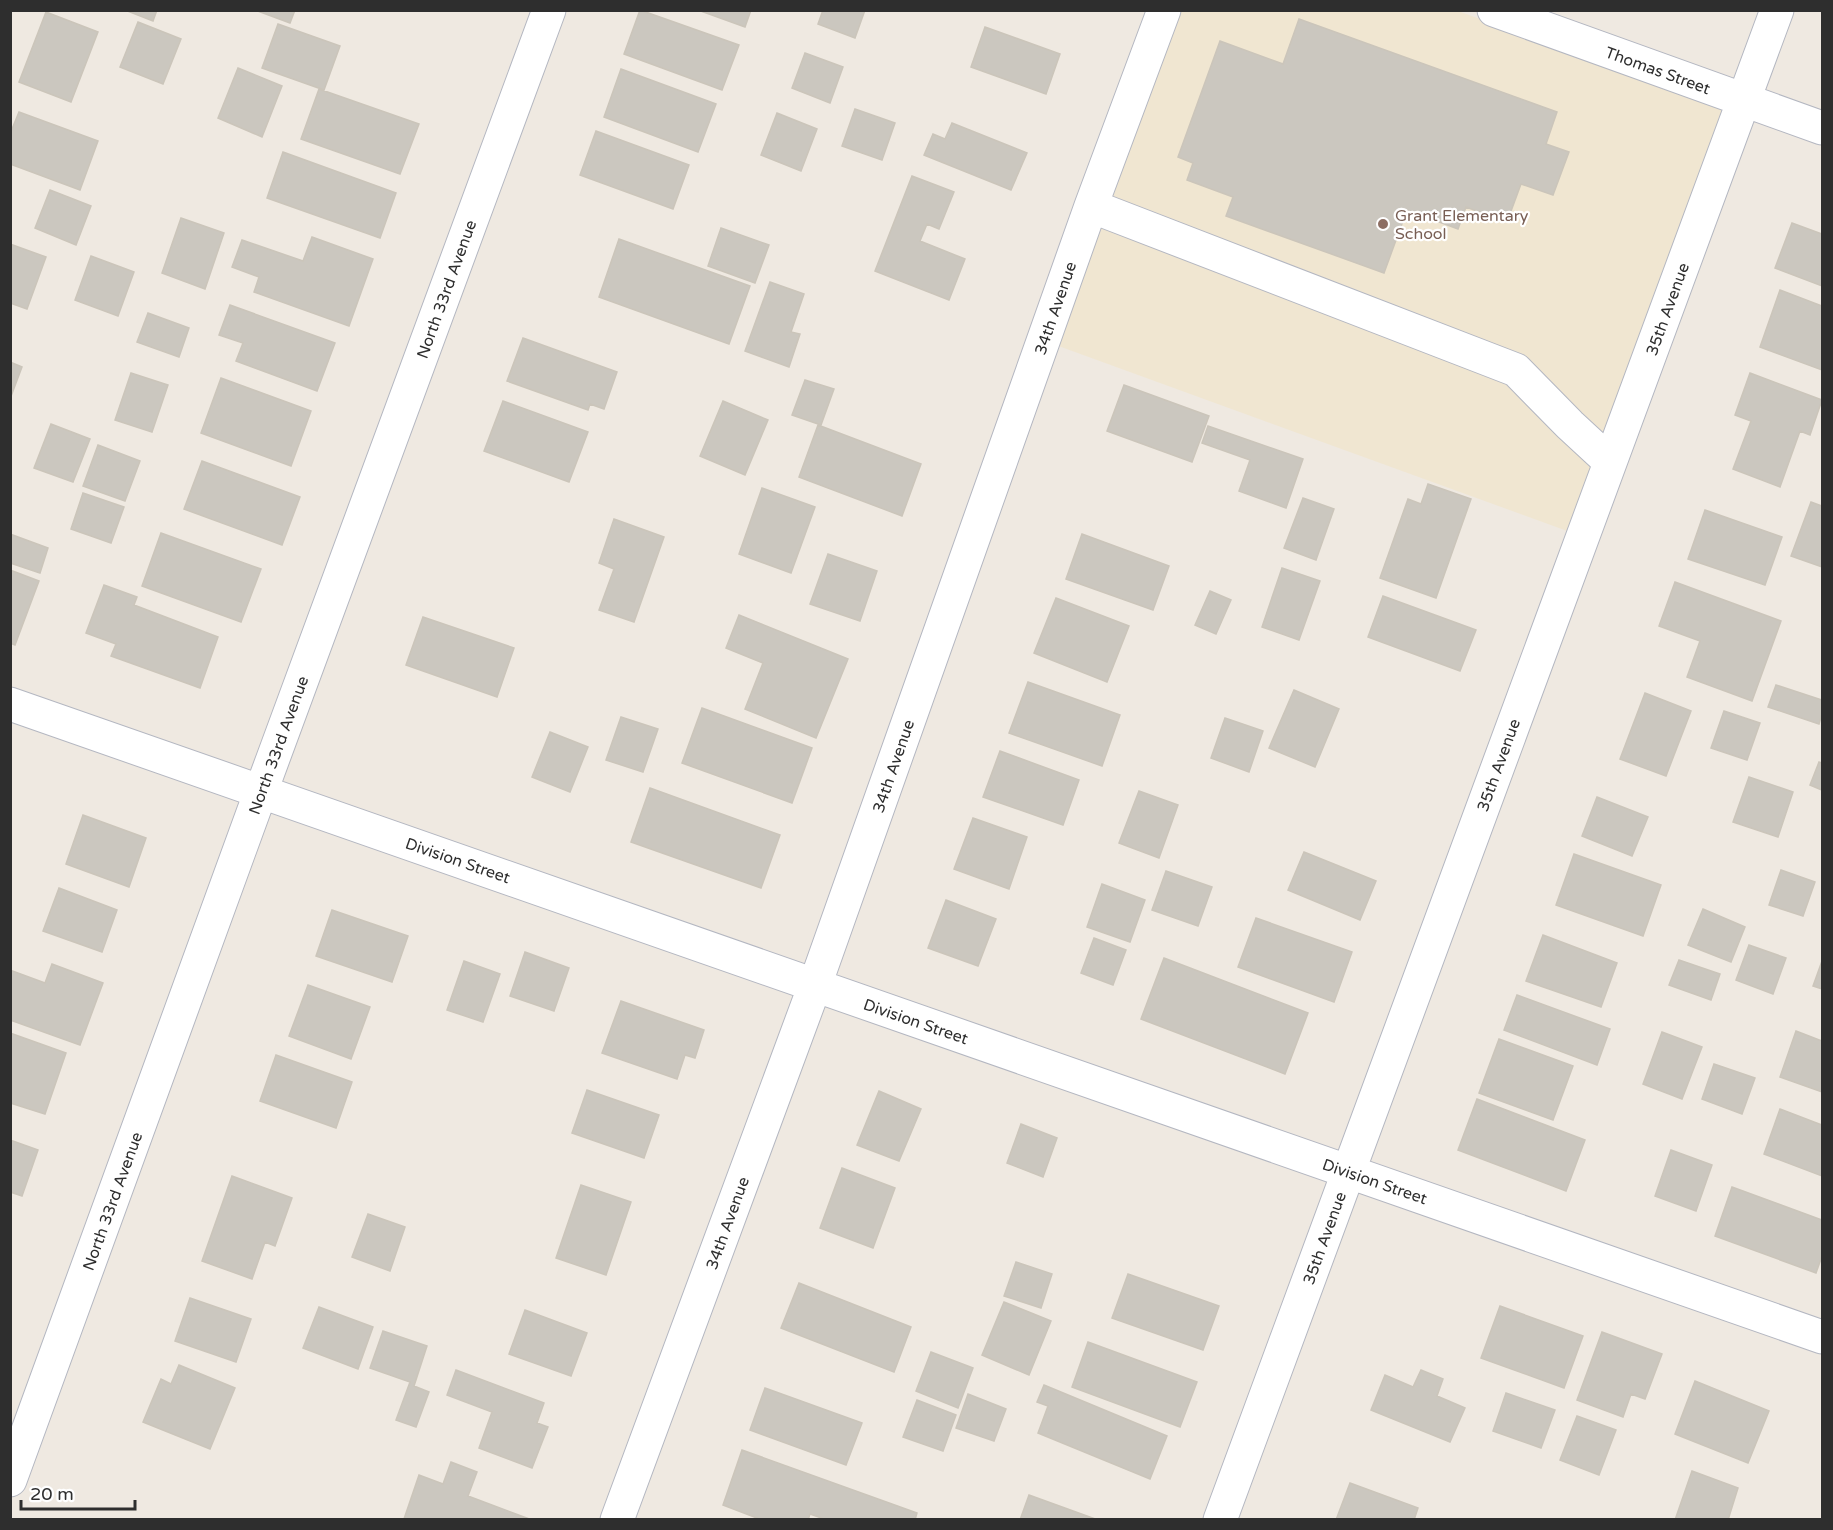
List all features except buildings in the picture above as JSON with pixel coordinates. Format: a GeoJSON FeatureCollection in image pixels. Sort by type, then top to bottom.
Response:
{"type":"FeatureCollection","features":[{"type":"Feature","properties":{"kind":"street","name":"North 33rd Avenue"},"geometry":{"type":"LineString","coordinates":[[10,1480],[549,10]]}},
{"type":"Feature","properties":{"kind":"street","name":"34th Avenue"},"geometry":{"type":"LineString","coordinates":[[617,1520],[815,985],[1091,206],[1164,10]]}},
{"type":"Feature","properties":{"kind":"street","name":"Thomas Street"},"geometry":{"type":"LineString","coordinates":[[1494,10],[1822,128]]}},
{"type":"Feature","properties":{"kind":"street","name":"35th Avenue"},"geometry":{"type":"LineString","coordinates":[[1220,1520],[1777,10]]}},
{"type":"Feature","properties":{"kind":"street"},"geometry":{"type":"LineString","coordinates":[[1091,206],[1516,370],[1610,462]]}},
{"type":"Feature","properties":{"kind":"street","name":"Division Street"},"geometry":{"type":"LineString","coordinates":[[10,704],[1822,1337]]}},
{"type":"Feature","properties":{"kind":"shaded area","name":"Grant Elementary School"},"geometry":{"type":"Polygon","coordinates":[[[1162,11],[1458,11],[1724,108],[1570,532],[1042,340],[1162,11]]]}},
{"type":"Feature","properties":{"kind":"place","name":"Grant Elementary School"},"geometry":{"type":"Point","coordinates":[1383,224]}}]}
